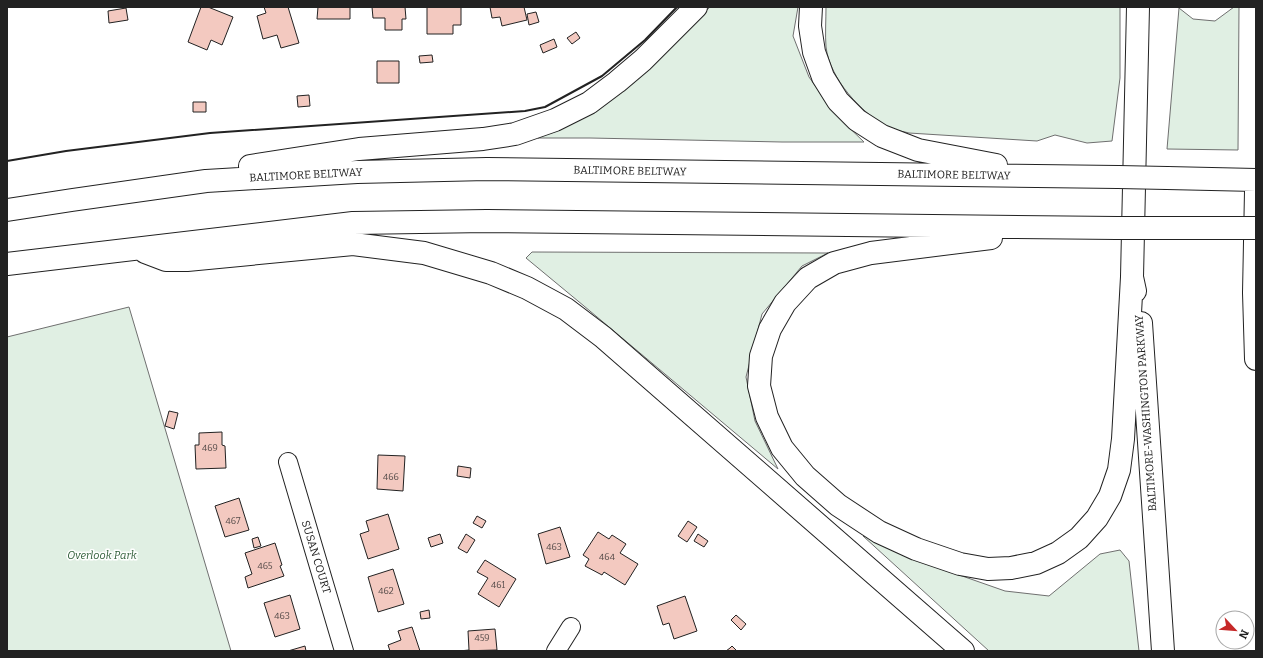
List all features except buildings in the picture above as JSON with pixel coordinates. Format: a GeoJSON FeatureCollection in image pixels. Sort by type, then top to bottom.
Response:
{"type":"FeatureCollection","features":[{"type":"Feature","properties":{"kind":"highway"},"geometry":{"type":"LineString","coordinates":[[72,200],[205,172],[359,149],[444,143],[515,134],[554,120],[589,103],[643,60],[696,7]]}},
{"type":"Feature","properties":{"kind":"highway"},"geometry":{"type":"LineString","coordinates":[[811,7],[810,26],[814,52],[823,77],[838,101],[857,120],[882,136],[918,150],[1050,176]]}},
{"type":"Feature","properties":{"kind":"highway","name":"BALTIMORE-WASHINGTON PARKWAY"},"geometry":{"type":"LineString","coordinates":[[1138,7],[1132,277],[1141,314],[1163,651]]}},
{"type":"Feature","properties":{"kind":"highway","name":"BALTIMORE BELTWAY"},"geometry":{"type":"LineString","coordinates":[[7,210],[206,181],[357,172],[488,169],[1118,176],[1256,180]]}},
{"type":"Feature","properties":{"kind":"highway"},"geometry":{"type":"LineString","coordinates":[[1256,191],[1256,359]]}},
{"type":"Feature","properties":{"kind":"highway"},"geometry":{"type":"LineString","coordinates":[[7,264],[361,223],[502,221],[1073,228],[1256,228]]}},
{"type":"Feature","properties":{"kind":"highway"},"geometry":{"type":"LineString","coordinates":[[1073,228],[871,253],[834,263],[808,278],[785,304],[770,329],[761,356],[759,386],[767,417],[782,448],[805,476],[838,505],[879,532],[916,549],[960,564],[988,569],[1011,568],[1036,563],[1058,553],[1079,538],[1097,518],[1110,496],[1119,470],[1123,439],[1132,277]]}},
{"type":"Feature","properties":{"kind":"highway"},"geometry":{"type":"LineString","coordinates":[[139,249],[166,260],[187,260],[353,244],[424,253],[491,273],[527,288],[566,309],[603,338],[963,651]]}},
{"type":"Feature","properties":{"kind":"street","name":"SUSAN COURT"},"geometry":{"type":"LineString","coordinates":[[288,462],[344,651]]}},
{"type":"Feature","properties":{"kind":"street"},"geometry":{"type":"LineString","coordinates":[[556,651],[571,627]]}},
{"type":"Feature","properties":{"kind":"green space"},"geometry":{"type":"Polygon","coordinates":[[[710,7],[798,7],[793,36],[809,77],[836,115],[864,142],[538,138],[605,104],[662,56],[710,7]]]}},
{"type":"Feature","properties":{"kind":"green space"},"geometry":{"type":"Polygon","coordinates":[[[826,7],[1120,7],[1120,78],[1112,141],[1087,143],[1055,135],[1037,141],[909,133],[889,128],[868,114],[848,94],[840,83],[829,59],[826,47],[826,7]]]}},
{"type":"Feature","properties":{"kind":"green space"},"geometry":{"type":"Polygon","coordinates":[[[1234,7],[1239,7],[1238,150],[1167,149],[1179,8],[1193,19],[1215,21],[1234,7]]]}},
{"type":"Feature","properties":{"kind":"green space"},"geometry":{"type":"Polygon","coordinates":[[[532,252],[828,253],[802,266],[762,314],[746,377],[755,421],[778,469],[526,258],[532,252]]]}},
{"type":"Feature","properties":{"kind":"green space","name":"Overlook Park"},"geometry":{"type":"Polygon","coordinates":[[[129,307],[231,651],[7,651],[7,337],[129,307]]]}},
{"type":"Feature","properties":{"kind":"green space"},"geometry":{"type":"Polygon","coordinates":[[[863,536],[873,538],[945,570],[1005,591],[1049,596],[1100,554],[1120,550],[1129,561],[1139,651],[989,651],[863,536]]]}},
{"type":"Feature","properties":{"kind":"wall"},"geometry":{"type":"LineString","coordinates":[[7,161],[66,151],[210,133],[525,111],[545,107],[602,76],[645,40],[677,7]]}}]}
